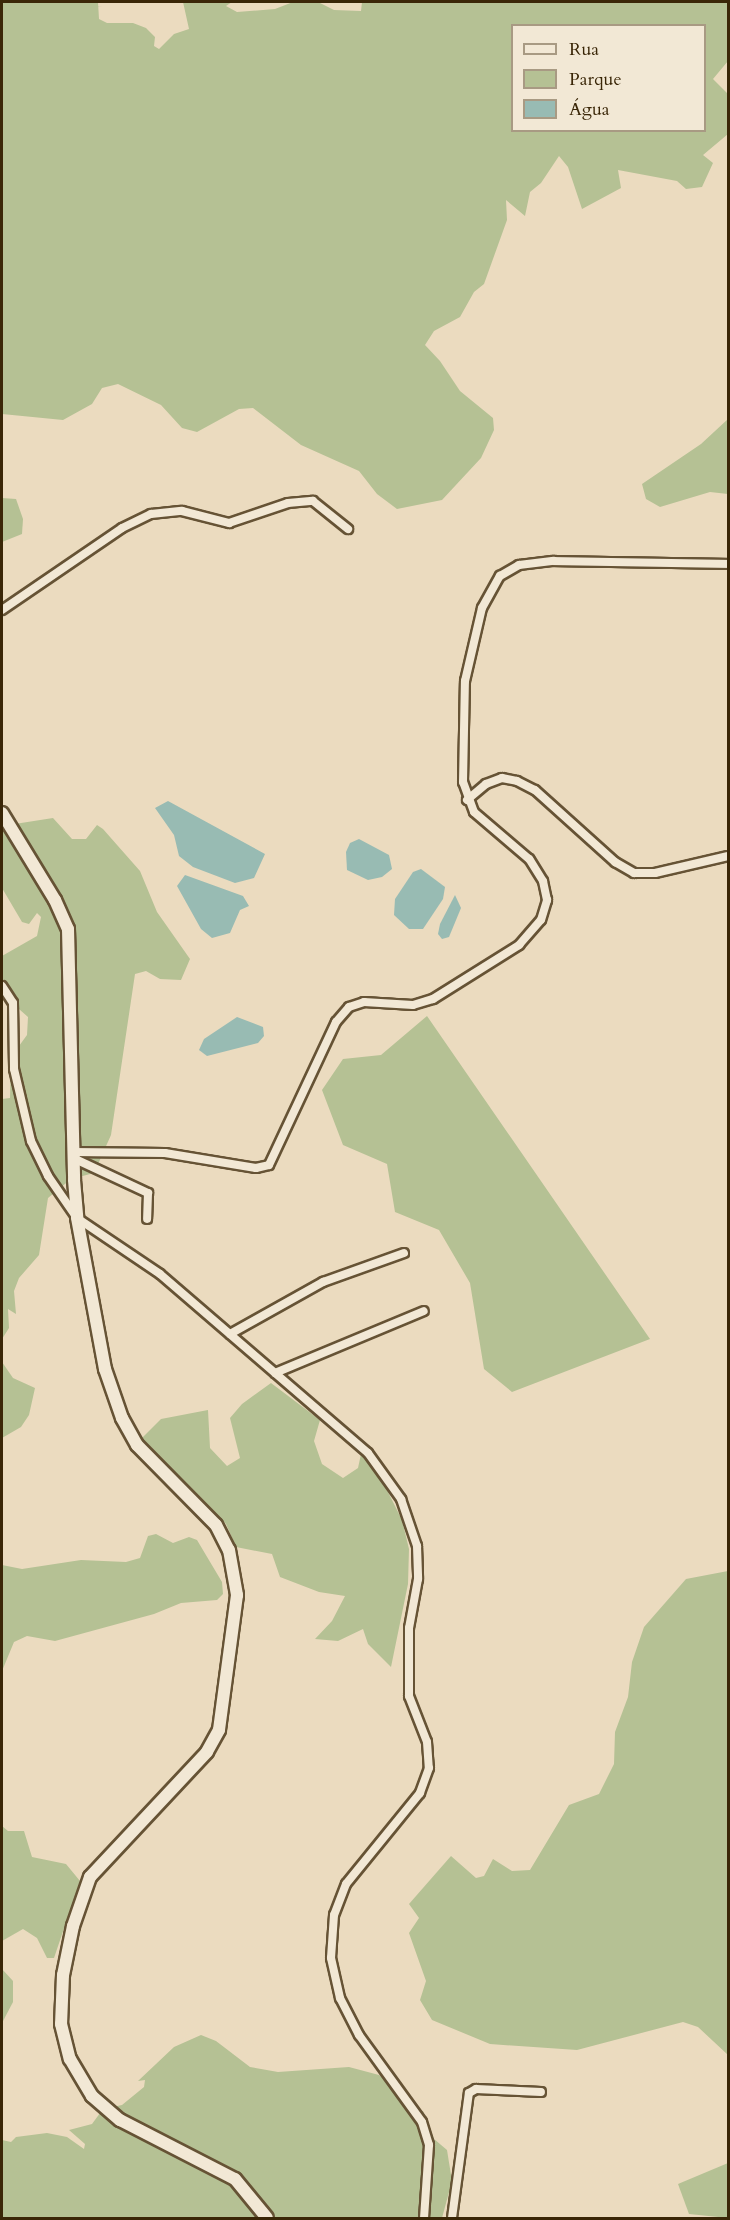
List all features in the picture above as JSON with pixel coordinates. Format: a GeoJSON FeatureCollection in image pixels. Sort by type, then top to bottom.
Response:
{"type":"FeatureCollection","features":[{"type":"Feature","properties":{"kind":"street"},"geometry":{"type":"LineString","coordinates":[[2,610],[122,528],[151,513],[182,511],[229,523],[288,502],[313,501],[348,529]]}},
{"type":"Feature","properties":{"kind":"street"},"geometry":{"type":"LineString","coordinates":[[73,1155],[165,1153],[256,1168],[269,1165],[336,1022],[350,1007],[364,1002],[413,1005],[433,999],[519,945],[541,920],[547,900],[543,881],[529,860],[486,825],[467,800],[463,782],[465,681],[482,608],[500,576],[519,565],[554,561],[729,564]]}},
{"type":"Feature","properties":{"kind":"street"},"geometry":{"type":"LineString","coordinates":[[467,800],[486,784],[502,778],[517,781],[535,790],[615,862],[634,873],[655,873],[729,856]]}},
{"type":"Feature","properties":{"kind":"street"},"geometry":{"type":"LineString","coordinates":[[2,813],[55,900],[68,929],[73,1155],[77,1218],[105,1368],[123,1418],[137,1445],[216,1525],[229,1550],[237,1595],[219,1730],[207,1752],[90,1877],[73,1926],[63,1976],[61,2024],[70,2059],[92,2096],[120,2120],[235,2179],[267,2218]]}},
{"type":"Feature","properties":{"kind":"street"},"geometry":{"type":"LineString","coordinates":[[2,986],[14,1010],[14,1069],[32,1141],[48,1176],[77,1218],[160,1274],[368,1453],[401,1499],[417,1546],[418,1579],[406,1668],[409,1696],[427,1742],[429,1768],[420,1793],[346,1884],[334,1915],[331,1958],[340,1998],[359,2035],[422,2122],[429,2145],[424,2218]]}},
{"type":"Feature","properties":{"kind":"street"},"geometry":{"type":"LineString","coordinates":[[73,1155],[148,1193],[147,1218]]}},
{"type":"Feature","properties":{"kind":"street"},"geometry":{"type":"LineString","coordinates":[[230,1334],[323,1282],[404,1253]]}},
{"type":"Feature","properties":{"kind":"street"},"geometry":{"type":"LineString","coordinates":[[275,1373],[424,1311]]}},
{"type":"Feature","properties":{"kind":"street"},"geometry":{"type":"LineString","coordinates":[[452,2218],[469,2093],[476,2089],[541,2092]]}},
{"type":"Feature","properties":{"kind":"green space"},"geometry":{"type":"Polygon","coordinates":[[[2,2],[98,2],[99,19],[107,23],[133,23],[146,28],[155,37],[154,46],[159,49],[174,34],[189,29],[183,2],[232,2],[226,6],[237,12],[275,9],[293,2],[318,2],[334,10],[361,11],[362,2],[728,2],[728,61],[713,79],[728,94],[728,134],[703,155],[713,163],[702,187],[686,189],[677,181],[618,170],[621,188],[582,209],[568,167],[559,156],[541,183],[530,192],[525,216],[506,200],[507,220],[484,284],[474,292],[460,317],[434,331],[425,345],[440,361],[460,391],[493,418],[494,430],[481,458],[442,500],[397,509],[377,494],[359,471],[301,445],[253,408],[239,409],[197,432],[182,428],[161,405],[118,384],[102,388],[92,404],[63,420],[2,414],[2,2]]]}},
{"type":"Feature","properties":{"kind":"green space"},"geometry":{"type":"Polygon","coordinates":[[[728,419],[728,494],[710,492],[660,507],[646,499],[642,484],[701,444],[728,419]]]}},
{"type":"Feature","properties":{"kind":"green space"},"geometry":{"type":"Polygon","coordinates":[[[2,498],[16,499],[23,519],[22,534],[2,542],[2,498]]]}},
{"type":"Feature","properties":{"kind":"green space"},"geometry":{"type":"Polygon","coordinates":[[[53,818],[72,839],[86,839],[97,825],[103,829],[140,871],[157,912],[190,959],[181,980],[160,979],[146,971],[135,974],[111,1135],[94,1173],[71,1179],[48,1198],[39,1255],[19,1278],[14,1291],[16,1314],[8,1309],[9,1328],[2,1339],[2,1099],[10,1098],[11,1057],[27,1035],[28,1017],[2,994],[2,956],[37,936],[41,917],[37,913],[29,924],[22,922],[2,888],[2,826],[53,818]]]}},
{"type":"Feature","properties":{"kind":"green space"},"geometry":{"type":"Polygon","coordinates":[[[427,1016],[650,1339],[512,1392],[484,1369],[470,1283],[439,1230],[395,1212],[387,1164],[343,1145],[322,1090],[343,1059],[381,1055],[427,1016]]]}},
{"type":"Feature","properties":{"kind":"green space"},"geometry":{"type":"Polygon","coordinates":[[[2,1362],[13,1378],[35,1388],[29,1415],[21,1427],[2,1438],[2,1362]]]}},
{"type":"Feature","properties":{"kind":"green space"},"geometry":{"type":"Polygon","coordinates":[[[271,1383],[320,1420],[314,1441],[322,1464],[343,1478],[358,1468],[361,1454],[386,1488],[402,1520],[409,1549],[408,1584],[391,1667],[368,1644],[363,1629],[338,1641],[315,1639],[332,1621],[345,1596],[319,1592],[280,1577],[272,1554],[236,1547],[226,1524],[142,1438],[161,1419],[208,1410],[210,1448],[227,1466],[240,1458],[230,1418],[242,1404],[271,1383]]]}},
{"type":"Feature","properties":{"kind":"green space"},"geometry":{"type":"Polygon","coordinates":[[[156,1534],[173,1543],[189,1537],[197,1540],[222,1582],[223,1594],[217,1600],[181,1603],[154,1614],[55,1641],[27,1636],[14,1642],[2,1671],[2,1565],[22,1569],[81,1560],[126,1562],[140,1558],[148,1536],[156,1534]]]}},
{"type":"Feature","properties":{"kind":"green space"},"geometry":{"type":"Polygon","coordinates":[[[728,1571],[728,2055],[698,2027],[683,2022],[577,2050],[490,2044],[432,2020],[420,2000],[426,1981],[409,1933],[419,1918],[409,1904],[451,1856],[476,1878],[484,1876],[493,1859],[512,1871],[530,1870],[569,1805],[599,1794],[614,1764],[615,1732],[628,1697],[632,1662],[644,1627],[686,1579],[728,1571]]]}},
{"type":"Feature","properties":{"kind":"green space"},"geometry":{"type":"Polygon","coordinates":[[[2,1826],[8,1831],[24,1831],[32,1857],[66,1864],[80,1881],[54,1958],[47,1958],[37,1938],[23,1929],[2,1941],[2,1826]]]}},
{"type":"Feature","properties":{"kind":"green space"},"geometry":{"type":"Polygon","coordinates":[[[2,1969],[13,1981],[13,2002],[2,2023],[2,1969]]]}},
{"type":"Feature","properties":{"kind":"green space"},"geometry":{"type":"Polygon","coordinates":[[[201,2035],[216,2041],[250,2067],[278,2072],[349,2067],[379,2075],[418,2106],[416,2112],[423,2111],[434,2139],[447,2150],[452,2181],[442,2218],[2,2218],[2,2140],[11,2142],[16,2137],[47,2133],[67,2137],[84,2149],[85,2144],[69,2130],[92,2124],[103,2109],[122,2105],[144,2087],[145,2080],[138,2081],[174,2047],[201,2035]]]}},
{"type":"Feature","properties":{"kind":"green space"},"geometry":{"type":"Polygon","coordinates":[[[728,2163],[728,2218],[689,2214],[678,2184],[728,2163]]]}},
{"type":"Feature","properties":{"kind":"water"},"geometry":{"type":"Polygon","coordinates":[[[168,801],[265,854],[254,878],[235,883],[193,867],[179,856],[174,835],[155,808],[168,801]]]}},
{"type":"Feature","properties":{"kind":"water"},"geometry":{"type":"Polygon","coordinates":[[[359,839],[389,855],[392,869],[382,877],[368,880],[347,870],[346,852],[350,843],[359,839]]]}},
{"type":"Feature","properties":{"kind":"water"},"geometry":{"type":"Polygon","coordinates":[[[421,869],[445,887],[443,899],[423,929],[409,929],[394,915],[395,899],[413,872],[421,869]]]}},
{"type":"Feature","properties":{"kind":"water"},"geometry":{"type":"Polygon","coordinates":[[[185,875],[243,896],[249,906],[240,910],[230,933],[212,938],[201,929],[177,886],[185,875]]]}},
{"type":"Feature","properties":{"kind":"water"},"geometry":{"type":"Polygon","coordinates":[[[455,895],[461,908],[449,937],[442,939],[438,934],[440,924],[455,895]]]}},
{"type":"Feature","properties":{"kind":"water"},"geometry":{"type":"Polygon","coordinates":[[[237,1017],[263,1027],[264,1036],[258,1043],[207,1056],[199,1050],[204,1039],[237,1017]]]}}]}
